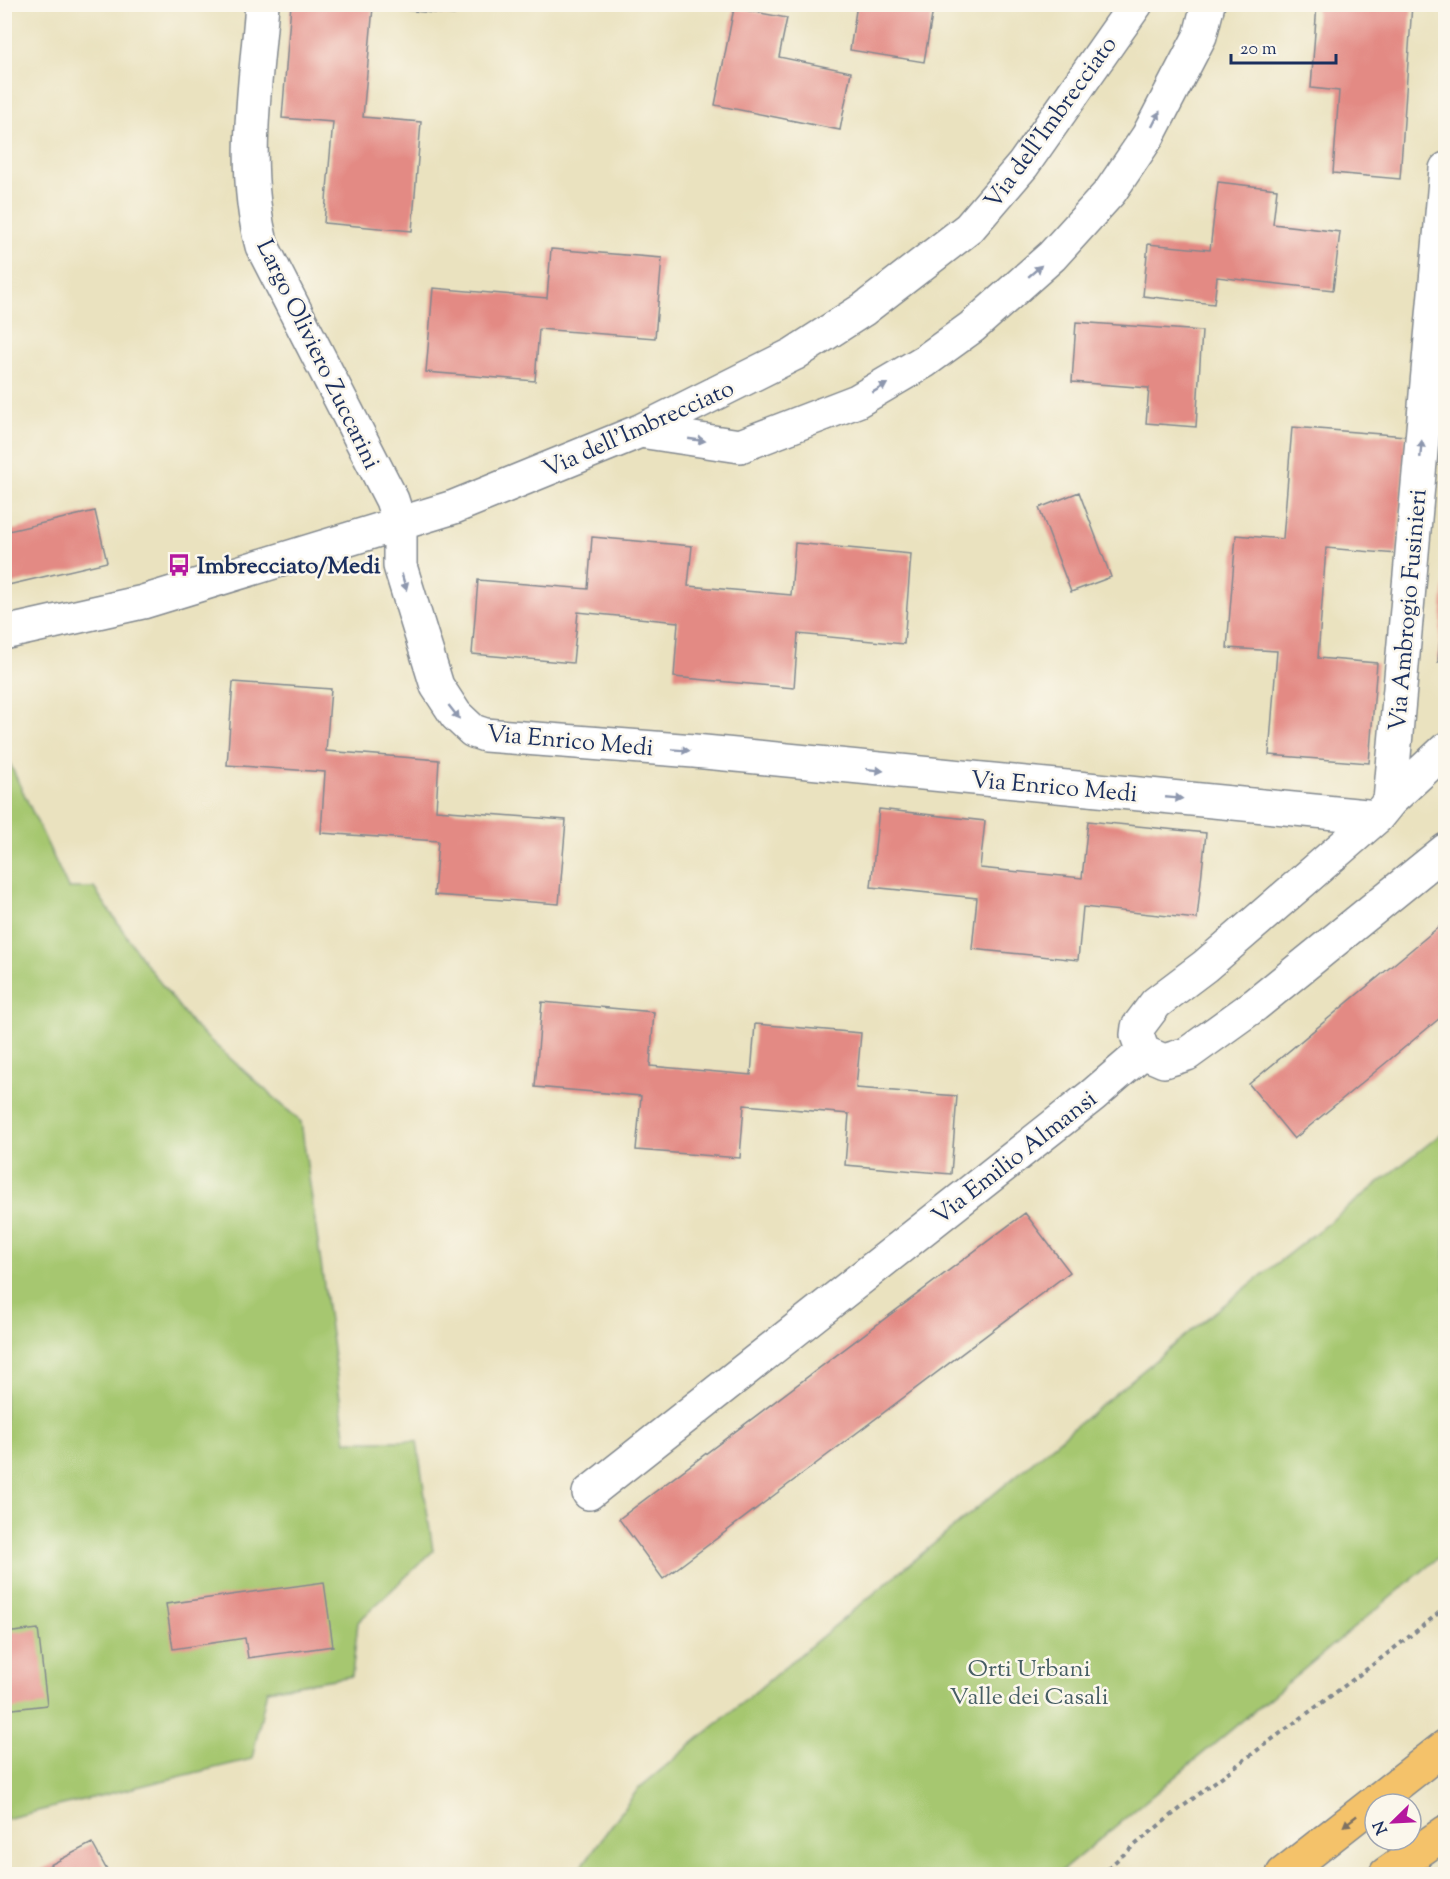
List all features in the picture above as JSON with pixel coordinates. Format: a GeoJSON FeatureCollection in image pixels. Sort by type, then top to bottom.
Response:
{"type":"FeatureCollection","features":[{"type":"Feature","properties":{"kind":"highway"},"geometry":{"type":"LineString","coordinates":[[1283,1875],[1446,1746]]}},
{"type":"Feature","properties":{"kind":"highway"},"geometry":{"type":"LineString","coordinates":[[1386,1875],[1446,1832]]}},
{"type":"Feature","properties":{"kind":"street","name":"Largo Oliviero Zuccarini"},"geometry":{"type":"LineString","coordinates":[[262,4],[250,180],[254,215],[262,246],[283,291],[392,501],[400,525],[400,566],[428,660]]}},
{"type":"Feature","properties":{"kind":"street"},"geometry":{"type":"LineString","coordinates":[[640,431],[740,446],[857,401],[924,362],[972,327],[1052,256],[1110,192],[1148,136],[1200,36],[1208,4]]}},
{"type":"Feature","properties":{"kind":"street","name":"Via dell'Imbrecciato"},"geometry":{"type":"LineString","coordinates":[[4,633],[143,602],[454,507],[640,431],[723,392],[802,350],[864,309],[951,244],[976,221],[1023,165],[1121,10]]}},
{"type":"Feature","properties":{"kind":"street","name":"Via Ambrogio Fusinieri"},"geometry":{"type":"LineString","coordinates":[[1383,809],[1446,169]]}},
{"type":"Feature","properties":{"kind":"street","name":"Via Enrico Medi"},"geometry":{"type":"LineString","coordinates":[[428,660],[437,686],[456,715],[473,731],[485,735],[1383,809]]}},
{"type":"Feature","properties":{"kind":"street"},"geometry":{"type":"LineString","coordinates":[[1446,749],[1383,809],[1205,966],[1156,1003],[1138,1027],[1137,1035],[1143,1052],[1164,1061],[1174,1060],[1187,1053],[1254,1005],[1446,850]]}},
{"type":"Feature","properties":{"kind":"street","name":"Via Emilio Almansi"},"geometry":{"type":"LineString","coordinates":[[589,1493],[1093,1095],[1143,1052]]}},
{"type":"Feature","properties":{"kind":"path"},"geometry":{"type":"LineString","coordinates":[[1101,1875],[1161,1821],[1446,1607]]}},
{"type":"Feature","properties":{"kind":"green space"},"geometry":{"type":"Polygon","coordinates":[[[4,751],[68,888],[94,888],[145,963],[193,1025],[301,1122],[346,1441],[417,1441],[433,1551],[358,1622],[352,1676],[267,1690],[252,1759],[5,1819],[4,751]]]}},
{"type":"Feature","properties":{"kind":"green space","name":"Orti Urbani Valle dei Casali"},"geometry":{"type":"Polygon","coordinates":[[[1445,1131],[1445,1552],[1058,1874],[576,1874],[638,1789],[1187,1334],[1445,1131]]]}},
{"type":"Feature","properties":{"kind":"building"},"geometry":{"type":"Polygon","coordinates":[[[291,4],[455,4],[454,15],[373,7],[363,117],[421,122],[412,231],[324,223],[333,122],[282,118],[291,4]]]}},
{"type":"Feature","properties":{"kind":"building"},"geometry":{"type":"Polygon","coordinates":[[[857,4],[934,4],[924,62],[850,50],[857,4]]]}},
{"type":"Feature","properties":{"kind":"building"},"geometry":{"type":"Polygon","coordinates":[[[1317,4],[1412,4],[1400,179],[1333,173],[1339,91],[1311,88],[1317,4]]]}},
{"type":"Feature","properties":{"kind":"building"},"geometry":{"type":"Polygon","coordinates":[[[734,8],[787,18],[779,57],[851,72],[840,130],[715,105],[734,8]]]}},
{"type":"Feature","properties":{"kind":"building"},"geometry":{"type":"Polygon","coordinates":[[[1218,182],[1277,189],[1273,224],[1340,232],[1333,290],[1217,277],[1214,304],[1143,296],[1148,244],[1210,250],[1218,182]]]}},
{"type":"Feature","properties":{"kind":"building"},"geometry":{"type":"Polygon","coordinates":[[[551,249],[662,258],[655,338],[539,329],[535,381],[426,372],[433,288],[547,298],[551,249]]]}},
{"type":"Feature","properties":{"kind":"building"},"geometry":{"type":"Polygon","coordinates":[[[1076,322],[1202,331],[1196,427],[1146,423],[1149,388],[1072,382],[1076,322]]]}},
{"type":"Feature","properties":{"kind":"building"},"geometry":{"type":"Polygon","coordinates":[[[1292,427],[1406,436],[1397,554],[1326,548],[1318,658],[1377,663],[1369,763],[1269,755],[1277,651],[1227,648],[1236,535],[1283,539],[1292,427]]]}},
{"type":"Feature","properties":{"kind":"building"},"geometry":{"type":"Polygon","coordinates":[[[1079,492],[1111,577],[1071,592],[1039,508],[1079,492]]]}},
{"type":"Feature","properties":{"kind":"building"},"geometry":{"type":"Polygon","coordinates":[[[95,511],[107,562],[4,586],[4,532],[95,511]]]}},
{"type":"Feature","properties":{"kind":"building"},"geometry":{"type":"Polygon","coordinates":[[[592,537],[692,546],[688,586],[791,595],[795,543],[911,554],[904,644],[798,634],[794,688],[674,677],[678,622],[578,612],[573,663],[472,654],[478,580],[588,589],[592,537]]]}},
{"type":"Feature","properties":{"kind":"building"},"geometry":{"type":"Polygon","coordinates":[[[1444,584],[1446,584],[1446,662],[1438,662],[1444,584]]]}},
{"type":"Feature","properties":{"kind":"building"},"geometry":{"type":"Polygon","coordinates":[[[233,682],[331,689],[326,751],[439,760],[436,810],[566,820],[559,904],[434,895],[438,841],[321,833],[325,772],[227,765],[233,682]]]}},
{"type":"Feature","properties":{"kind":"building"},"geometry":{"type":"Polygon","coordinates":[[[879,809],[985,821],[980,868],[1082,878],[1088,821],[1206,833],[1197,919],[1083,907],[1078,960],[972,949],[977,898],[871,887],[879,809]]]}},
{"type":"Feature","properties":{"kind":"building"},"geometry":{"type":"Polygon","coordinates":[[[1446,921],[1446,1013],[1294,1139],[1249,1084],[1446,921]]]}},
{"type":"Feature","properties":{"kind":"building"},"geometry":{"type":"Polygon","coordinates":[[[542,1002],[654,1012],[650,1066],[751,1075],[755,1024],[861,1033],[856,1088],[957,1096],[951,1174],[845,1165],[849,1114],[744,1105],[740,1158],[636,1150],[641,1096],[535,1087],[542,1002]]]}},
{"type":"Feature","properties":{"kind":"building"},"geometry":{"type":"Polygon","coordinates":[[[1025,1213],[1070,1272],[663,1579],[619,1519],[1025,1213]]]}},
{"type":"Feature","properties":{"kind":"building"},"geometry":{"type":"Polygon","coordinates":[[[324,1582],[333,1646],[248,1658],[245,1638],[173,1649],[166,1604],[324,1582]]]}},
{"type":"Feature","properties":{"kind":"building"},"geometry":{"type":"Polygon","coordinates":[[[38,1629],[47,1705],[5,1710],[5,1633],[38,1629]]]}},
{"type":"Feature","properties":{"kind":"building"},"geometry":{"type":"Polygon","coordinates":[[[92,1843],[109,1874],[33,1874],[92,1843]]]}},
{"type":"Feature","properties":{"kind":"place","name":"Imbrecciato/Medi"},"geometry":{"type":"Point","coordinates":[179,565]}}]}
